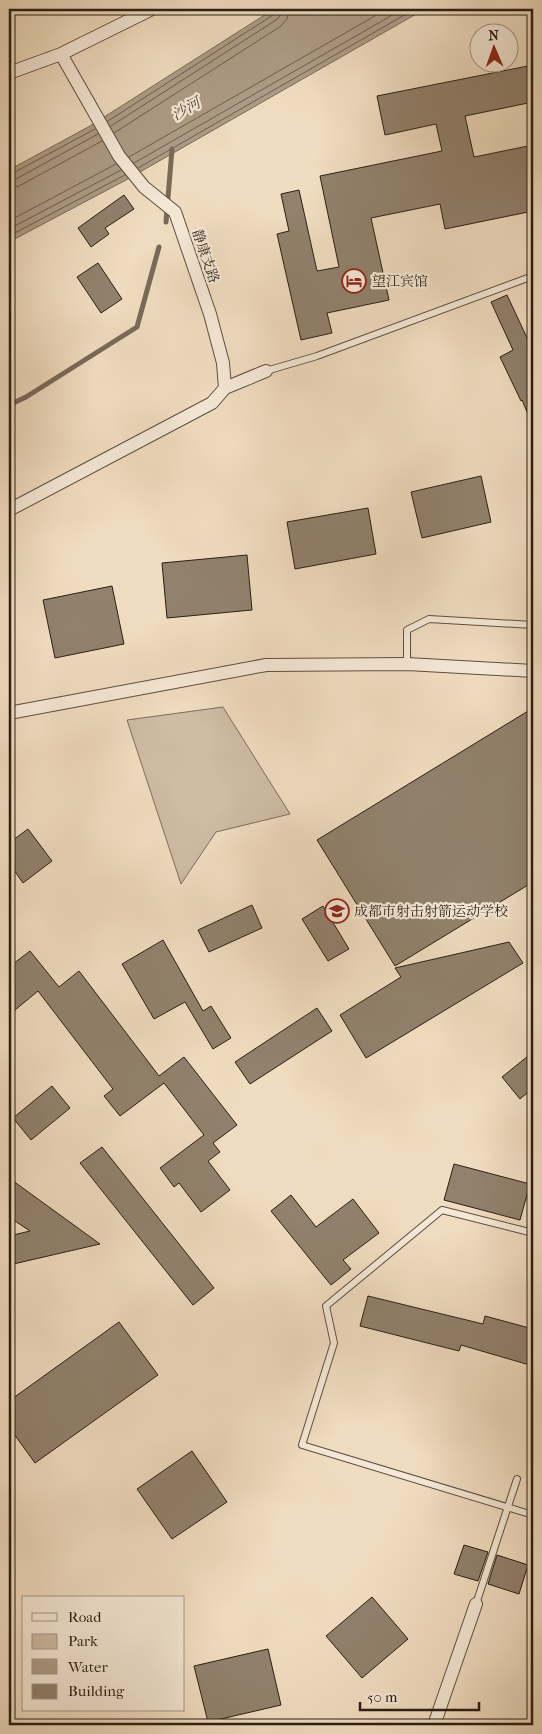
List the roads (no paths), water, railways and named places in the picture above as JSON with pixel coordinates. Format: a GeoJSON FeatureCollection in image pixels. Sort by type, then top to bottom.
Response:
{"type":"FeatureCollection","features":[{"type":"Feature","properties":{"kind":"street"},"geometry":{"type":"LineString","coordinates":[[9,73],[61,54],[152,9]]}},
{"type":"Feature","properties":{"kind":"street","name":"静康支路"},"geometry":{"type":"LineString","coordinates":[[61,54],[119,156],[144,187],[175,212],[210,314],[223,363],[225,388]]}},
{"type":"Feature","properties":{"kind":"street"},"geometry":{"type":"LineString","coordinates":[[9,510],[212,403],[225,388],[266,371]]}},
{"type":"Feature","properties":{"kind":"street"},"geometry":{"type":"LineString","coordinates":[[9,713],[266,665],[407,664],[533,671]]}},
{"type":"Feature","properties":{"kind":"street"},"geometry":{"type":"LineString","coordinates":[[434,1725],[476,1604]]}},
{"type":"Feature","properties":{"kind":"lane"},"geometry":{"type":"LineString","coordinates":[[266,371],[317,356],[533,276]]}},
{"type":"Feature","properties":{"kind":"lane"},"geometry":{"type":"LineString","coordinates":[[407,664],[407,630],[429,619],[533,625]]}},
{"type":"Feature","properties":{"kind":"lane"},"geometry":{"type":"LineString","coordinates":[[533,1233],[442,1210],[326,1306],[334,1344],[302,1445],[533,1515]]}},
{"type":"Feature","properties":{"kind":"lane"},"geometry":{"type":"LineString","coordinates":[[476,1604],[517,1479]]}},
{"type":"Feature","properties":{"kind":"water","name":"沙河"},"geometry":{"type":"Polygon","coordinates":[[[274,9],[425,9],[126,180],[9,242],[9,170],[90,126],[274,9]]]}},
{"type":"Feature","properties":{"kind":"waterway"},"geometry":{"type":"LineString","coordinates":[[166,222],[172,149]]}},
{"type":"Feature","properties":{"kind":"waterway"},"geometry":{"type":"LineString","coordinates":[[9,405],[26,397],[137,327],[159,247]]}},
{"type":"Feature","properties":{"kind":"place","name":"望江宾馆"},"geometry":{"type":"Point","coordinates":[354,281]}},
{"type":"Feature","properties":{"kind":"place","name":"成都市射击射箭运动学校"},"geometry":{"type":"Point","coordinates":[337,911]}}]}
